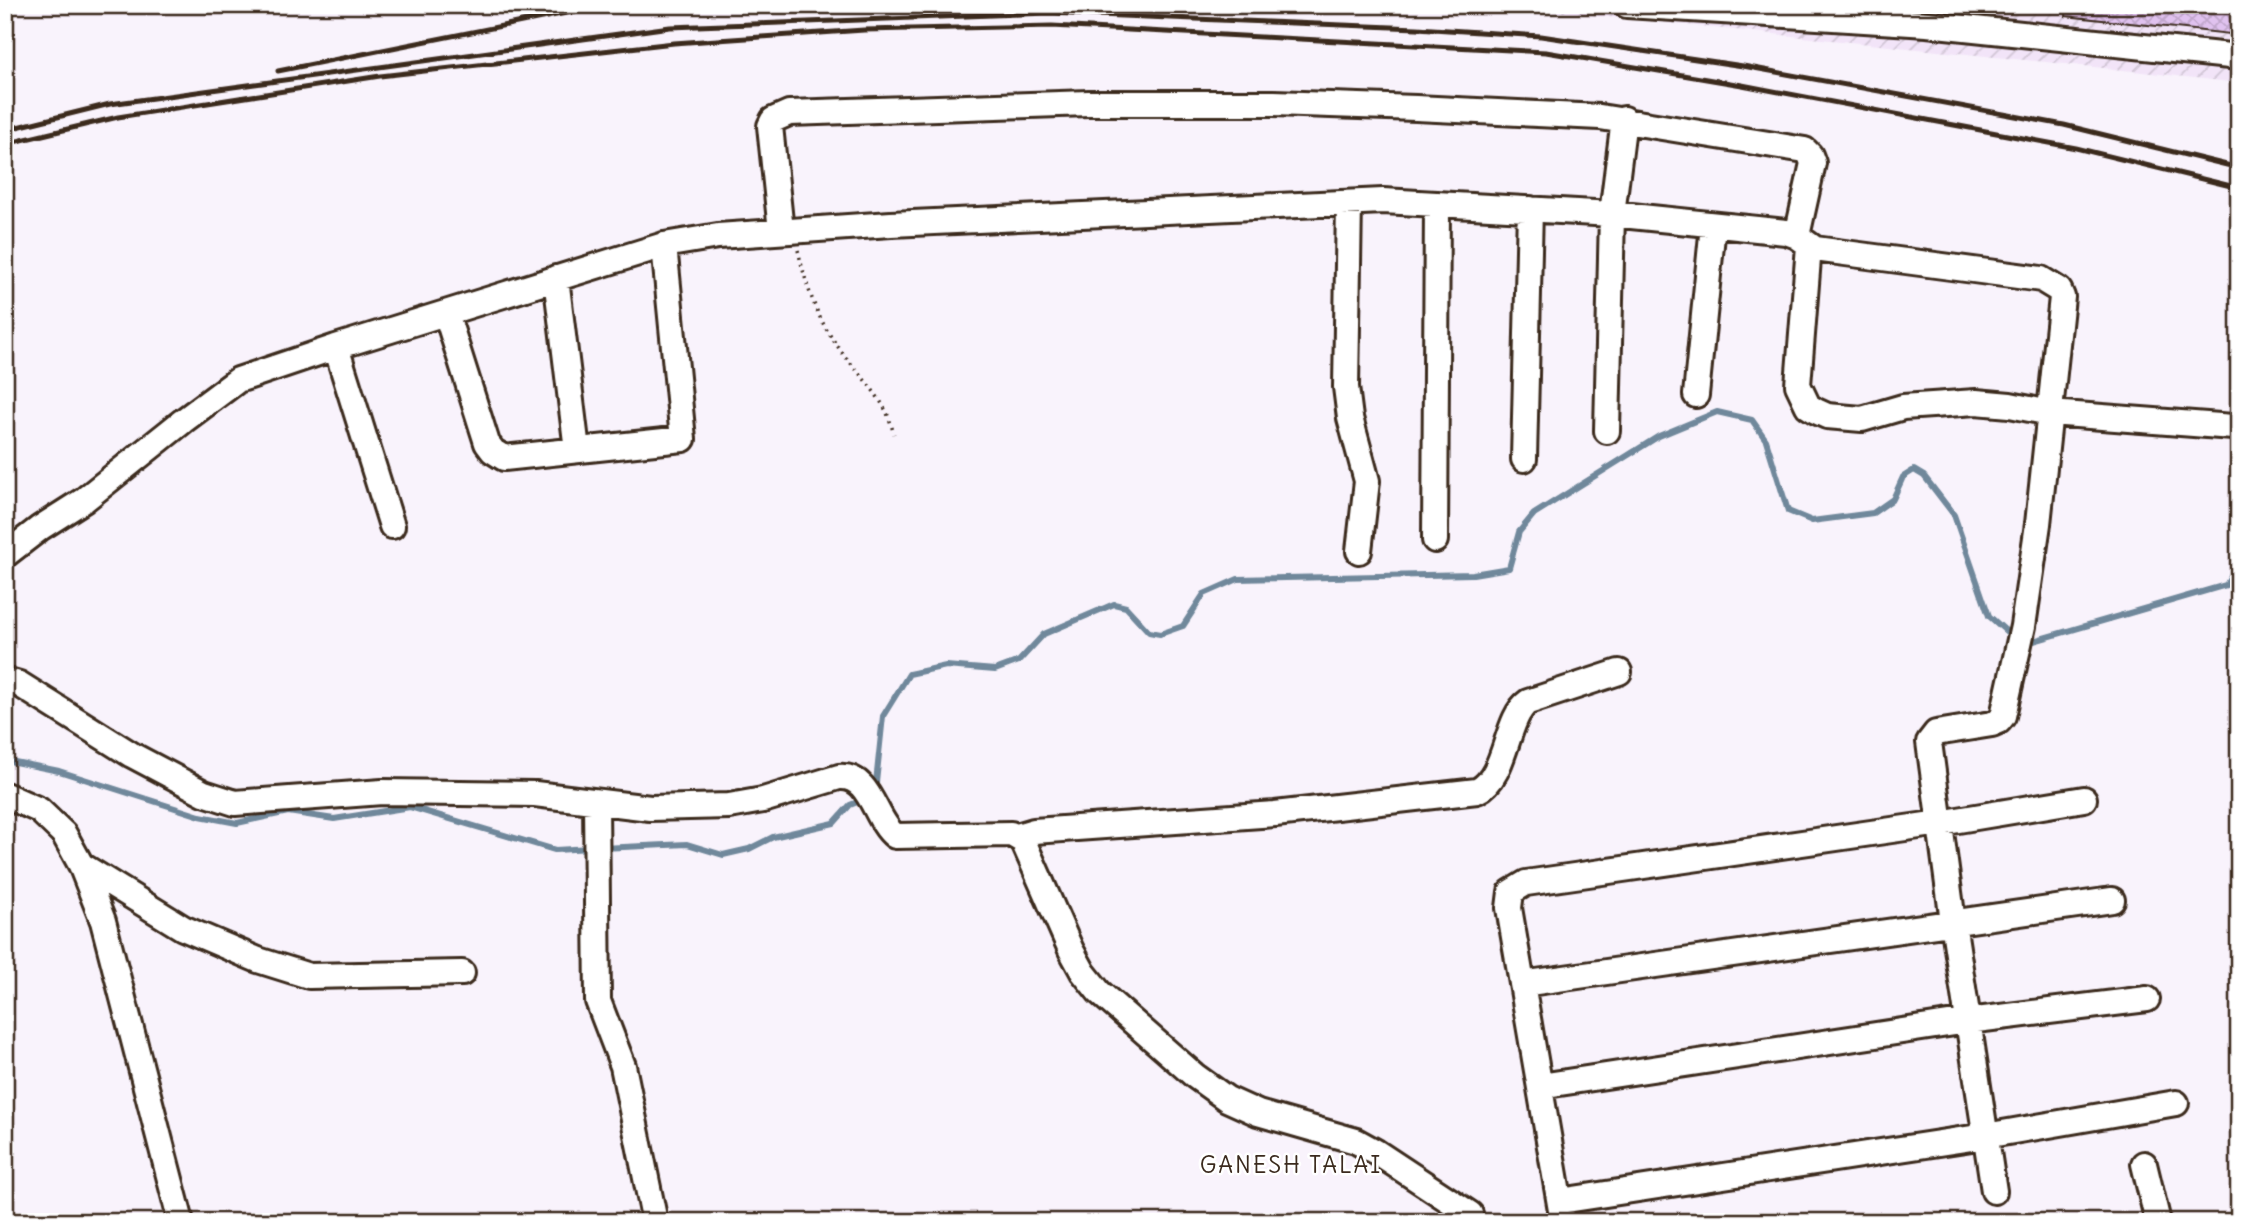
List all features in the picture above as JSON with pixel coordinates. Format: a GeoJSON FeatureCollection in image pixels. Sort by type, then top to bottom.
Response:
{"type":"FeatureCollection","features":[{"type":"Feature","properties":{"kind":"street"},"geometry":{"type":"LineString","coordinates":[[1627,5],[1927,24],[2239,57]]}},
{"type":"Feature","properties":{"kind":"street"},"geometry":{"type":"LineString","coordinates":[[788,231],[770,126],[773,120],[789,113],[1089,103],[1274,103],[1623,120],[1805,150],[1810,155],[1813,163],[1803,241],[1797,385],[1808,406],[1827,416],[1861,419],[1903,407],[1976,402],[2050,413],[2232,426]]}},
{"type":"Feature","properties":{"kind":"street"},"geometry":{"type":"LineString","coordinates":[[1607,431],[1612,214],[1623,120]]}},
{"type":"Feature","properties":{"kind":"street"},"geometry":{"type":"LineString","coordinates":[[5,555],[40,528],[84,500],[238,380],[335,347],[664,245],[718,236],[905,223],[1383,201],[1612,214],[1786,232],[1815,249],[2041,279],[2059,290],[2063,297],[2038,524],[2023,626],[2004,716],[2000,721],[1936,733],[1929,742],[1994,1191]]}},
{"type":"Feature","properties":{"kind":"street"},"geometry":{"type":"LineString","coordinates":[[1349,203],[1346,387],[1350,418],[1367,481],[1359,551]]}},
{"type":"Feature","properties":{"kind":"street"},"geometry":{"type":"LineString","coordinates":[[1435,540],[1437,204]]}},
{"type":"Feature","properties":{"kind":"street"},"geometry":{"type":"LineString","coordinates":[[1524,459],[1530,209]]}},
{"type":"Feature","properties":{"kind":"street"},"geometry":{"type":"LineString","coordinates":[[1696,395],[1713,225]]}},
{"type":"Feature","properties":{"kind":"street"},"geometry":{"type":"LineString","coordinates":[[446,313],[487,443],[504,458],[683,439],[664,245]]}},
{"type":"Feature","properties":{"kind":"street"},"geometry":{"type":"LineString","coordinates":[[556,278],[577,450]]}},
{"type":"Feature","properties":{"kind":"street"},"geometry":{"type":"LineString","coordinates":[[335,347],[392,526]]}},
{"type":"Feature","properties":{"kind":"street"},"geometry":{"type":"LineString","coordinates":[[1017,836],[1034,831],[1275,814],[1477,791],[1489,783],[1521,707],[1528,702],[1619,672]]}},
{"type":"Feature","properties":{"kind":"street"},"geometry":{"type":"LineString","coordinates":[[5,680],[19,684],[132,755],[192,787],[236,803],[382,792],[535,794],[650,808],[729,806],[747,804],[848,776],[854,778],[864,789],[895,836],[1017,836],[1029,852],[1071,950],[1083,971],[1099,992],[1195,1076],[1227,1099],[1258,1113],[1356,1142],[1376,1152],[1470,1214]]}},
{"type":"Feature","properties":{"kind":"street"},"geometry":{"type":"LineString","coordinates":[[5,795],[39,810],[64,834],[81,864],[103,921],[181,1222]]}},
{"type":"Feature","properties":{"kind":"street"},"geometry":{"type":"LineString","coordinates":[[2084,799],[1940,823],[1526,883],[1511,892],[1509,908],[1562,1212],[2176,1103]]}},
{"type":"Feature","properties":{"kind":"street"},"geometry":{"type":"LineString","coordinates":[[596,802],[598,1001],[623,1066],[654,1222]]}},
{"type":"Feature","properties":{"kind":"street"},"geometry":{"type":"LineString","coordinates":[[81,864],[183,928],[258,960],[309,976],[461,973]]}},
{"type":"Feature","properties":{"kind":"street"},"geometry":{"type":"LineString","coordinates":[[1522,984],[2112,900]]}},
{"type":"Feature","properties":{"kind":"street"},"geometry":{"type":"LineString","coordinates":[[1540,1086],[1968,1021],[2147,999]]}},
{"type":"Feature","properties":{"kind":"street"},"geometry":{"type":"LineString","coordinates":[[2144,1164],[2158,1222]]}},
{"type":"Feature","properties":{"kind":"path"},"geometry":{"type":"LineString","coordinates":[[788,231],[820,320],[887,411],[894,434]]}},
{"type":"Feature","properties":{"kind":"shaded area"},"geometry":{"type":"Polygon","coordinates":[[[1492,5],[2239,5],[2239,83],[2142,72],[1492,5]]]}},
{"type":"Feature","properties":{"kind":"building"},"geometry":{"type":"Polygon","coordinates":[[[2067,5],[2239,5],[2239,35],[2066,16],[2067,5]]]}},
{"type":"Feature","properties":{"kind":"waterway"},"geometry":{"type":"LineString","coordinates":[[875,792],[883,716],[909,674],[946,666],[995,670],[1019,661],[1044,634],[1114,604],[1126,607],[1149,632],[1160,634],[1183,626],[1204,594],[1238,579],[1473,574],[1509,568],[1519,532],[1534,514],[1659,436],[1717,412],[1752,420],[1766,440],[1788,511],[1812,521],[1873,513],[1893,499],[1903,477],[1914,470],[1924,476],[1954,515],[1989,616],[2014,635]]}},
{"type":"Feature","properties":{"kind":"waterway"},"geometry":{"type":"LineString","coordinates":[[2027,641],[2226,585],[2239,563]]}},
{"type":"Feature","properties":{"kind":"waterway"},"geometry":{"type":"LineString","coordinates":[[5,760],[59,771],[200,816],[237,823],[288,812],[334,819],[410,807],[555,850],[591,848]]}},
{"type":"Feature","properties":{"kind":"waterway"},"geometry":{"type":"LineString","coordinates":[[602,848],[687,844],[723,855],[749,849],[773,837],[834,823],[850,805],[865,799]]}},
{"type":"Feature","properties":{"kind":"railway"},"geometry":{"type":"LineString","coordinates":[[278,71],[606,5]]}},
{"type":"Feature","properties":{"kind":"railway"},"geometry":{"type":"LineString","coordinates":[[5,130],[110,104],[670,27],[1049,13],[1417,28],[1541,36],[1743,66],[2064,125],[2239,168]]}},
{"type":"Feature","properties":{"kind":"railway"},"geometry":{"type":"LineString","coordinates":[[5,144],[118,117],[380,76],[674,43],[864,30],[1052,26],[1546,52],[1742,85],[2076,148],[2239,188]]}},
{"type":"Feature","properties":{"kind":"district","name":"GANESH TALAI"},"geometry":{"type":"Point","coordinates":[1291,1165]}}]}
